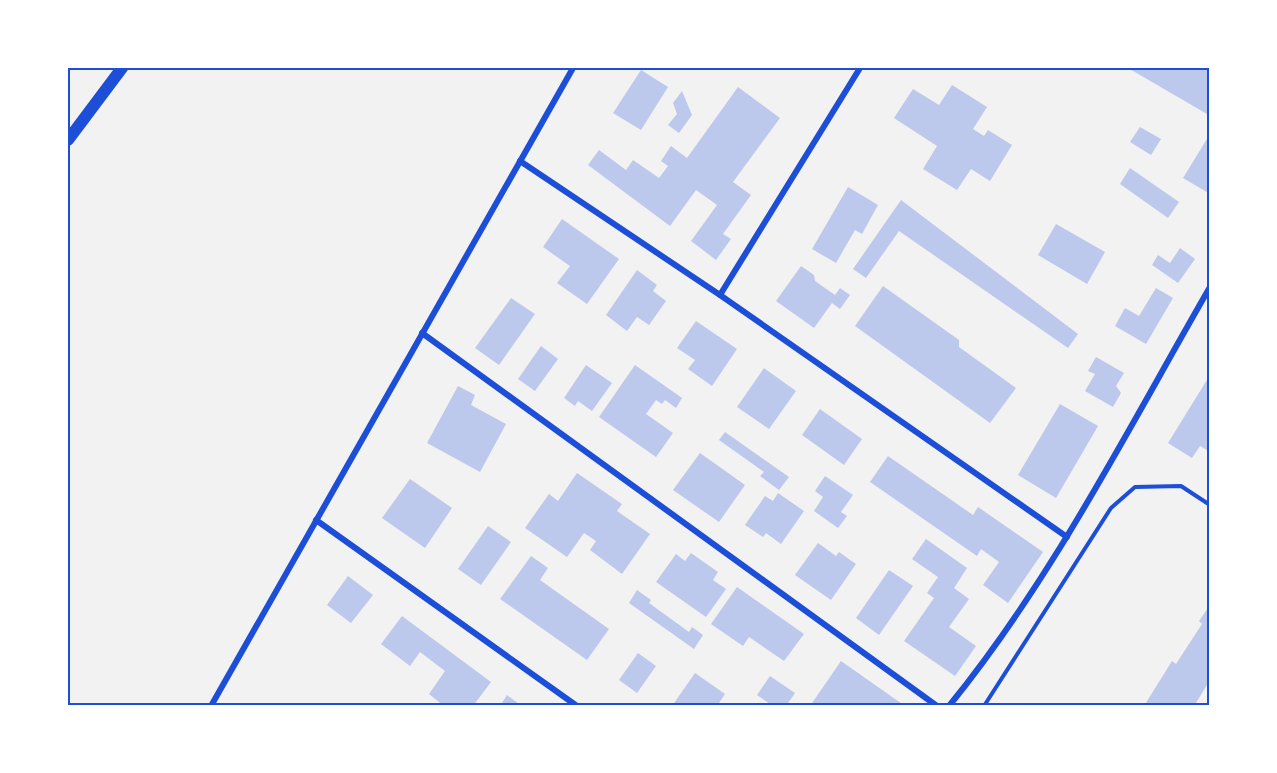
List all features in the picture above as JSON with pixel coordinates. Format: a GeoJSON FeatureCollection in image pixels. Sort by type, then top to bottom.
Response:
{"type":"FeatureCollection","features":[{"type":"Feature","properties":{"kind":"main road"},"geometry":{"type":"LineString","coordinates":[[68,140],[122,68]]}},
{"type":"Feature","properties":{"kind":"street"},"geometry":{"type":"LineString","coordinates":[[211,705],[573,68]]}},
{"type":"Feature","properties":{"kind":"street"},"geometry":{"type":"LineString","coordinates":[[720,295],[860,68]]}},
{"type":"Feature","properties":{"kind":"street"},"geometry":{"type":"LineString","coordinates":[[520,160],[720,295],[1067,537]]}},
{"type":"Feature","properties":{"kind":"street"},"geometry":{"type":"LineString","coordinates":[[949,705],[1011,623],[1067,537],[1209,287]]}},
{"type":"Feature","properties":{"kind":"street"},"geometry":{"type":"LineString","coordinates":[[422,333],[937,705]]}},
{"type":"Feature","properties":{"kind":"street"},"geometry":{"type":"LineString","coordinates":[[316,520],[577,705]]}},
{"type":"Feature","properties":{"kind":"path"},"geometry":{"type":"LineString","coordinates":[[984,705],[1111,508],[1135,488],[1181,486],[1209,505]]}},
{"type":"Feature","properties":{"kind":"building"},"geometry":{"type":"Polygon","coordinates":[[[1128,68],[1210,68],[1210,110],[1207,114],[1128,68]]]}},
{"type":"Feature","properties":{"kind":"building"},"geometry":{"type":"Polygon","coordinates":[[[641,70],[668,87],[641,130],[613,113],[641,70]]]}},
{"type":"Feature","properties":{"kind":"building"},"geometry":{"type":"Polygon","coordinates":[[[952,85],[987,107],[973,129],[984,136],[988,130],[1012,145],[990,181],[971,169],[957,190],[923,169],[937,146],[894,118],[913,89],[939,105],[952,85]]]}},
{"type":"Feature","properties":{"kind":"building"},"geometry":{"type":"Polygon","coordinates":[[[738,87],[780,118],[733,182],[751,195],[723,234],[731,239],[716,260],[691,241],[717,205],[696,190],[670,226],[588,165],[599,150],[626,170],[633,160],[659,178],[668,166],[661,161],[671,146],[687,158],[738,87]]]}},
{"type":"Feature","properties":{"kind":"building"},"geometry":{"type":"Polygon","coordinates":[[[682,91],[692,115],[679,133],[668,125],[677,114],[673,103],[682,91]]]}},
{"type":"Feature","properties":{"kind":"building"},"geometry":{"type":"Polygon","coordinates":[[[1140,127],[1161,139],[1151,155],[1130,142],[1140,127]]]}},
{"type":"Feature","properties":{"kind":"building"},"geometry":{"type":"Polygon","coordinates":[[[1210,134],[1210,194],[1183,178],[1210,134]]]}},
{"type":"Feature","properties":{"kind":"building"},"geometry":{"type":"Polygon","coordinates":[[[1130,168],[1179,202],[1168,218],[1120,184],[1130,168]]]}},
{"type":"Feature","properties":{"kind":"building"},"geometry":{"type":"Polygon","coordinates":[[[848,187],[878,205],[862,234],[855,230],[836,263],[812,249],[848,187]]]}},
{"type":"Feature","properties":{"kind":"building"},"geometry":{"type":"Polygon","coordinates":[[[901,200],[1078,334],[1068,348],[899,231],[866,278],[853,269],[901,200]]]}},
{"type":"Feature","properties":{"kind":"building"},"geometry":{"type":"Polygon","coordinates":[[[562,219],[619,259],[587,304],[557,283],[570,266],[543,247],[562,219]]]}},
{"type":"Feature","properties":{"kind":"building"},"geometry":{"type":"Polygon","coordinates":[[[1056,224],[1105,252],[1087,284],[1038,255],[1056,224]]]}},
{"type":"Feature","properties":{"kind":"building"},"geometry":{"type":"Polygon","coordinates":[[[1180,248],[1195,259],[1178,283],[1152,265],[1158,255],[1170,263],[1180,248]]]}},
{"type":"Feature","properties":{"kind":"building"},"geometry":{"type":"Polygon","coordinates":[[[801,266],[814,275],[815,281],[835,295],[840,288],[850,295],[840,309],[832,303],[814,328],[776,301],[801,266]]]}},
{"type":"Feature","properties":{"kind":"building"},"geometry":{"type":"Polygon","coordinates":[[[637,270],[657,285],[653,291],[666,301],[649,325],[637,317],[627,331],[606,315],[637,270]]]}},
{"type":"Feature","properties":{"kind":"building"},"geometry":{"type":"Polygon","coordinates":[[[883,286],[959,340],[959,347],[1016,388],[990,423],[855,326],[883,286]]]}},
{"type":"Feature","properties":{"kind":"building"},"geometry":{"type":"Polygon","coordinates":[[[1156,288],[1173,298],[1146,344],[1115,326],[1125,308],[1139,316],[1156,288]]]}},
{"type":"Feature","properties":{"kind":"building"},"geometry":{"type":"Polygon","coordinates":[[[511,298],[535,314],[499,365],[475,348],[511,298]]]}},
{"type":"Feature","properties":{"kind":"building"},"geometry":{"type":"Polygon","coordinates":[[[696,321],[737,349],[712,386],[688,369],[695,360],[677,348],[696,321]]]}},
{"type":"Feature","properties":{"kind":"building"},"geometry":{"type":"Polygon","coordinates":[[[541,346],[558,359],[535,391],[518,379],[541,346]]]}},
{"type":"Feature","properties":{"kind":"building"},"geometry":{"type":"Polygon","coordinates":[[[1096,357],[1124,373],[1116,386],[1121,393],[1113,407],[1085,391],[1095,374],[1088,371],[1096,357]]]}},
{"type":"Feature","properties":{"kind":"building"},"geometry":{"type":"Polygon","coordinates":[[[586,365],[612,383],[592,411],[578,401],[575,406],[564,398],[586,365]]]}},
{"type":"Feature","properties":{"kind":"building"},"geometry":{"type":"Polygon","coordinates":[[[635,365],[682,398],[676,408],[665,400],[662,404],[656,400],[646,414],[673,433],[656,457],[599,417],[635,365]]]}},
{"type":"Feature","properties":{"kind":"building"},"geometry":{"type":"Polygon","coordinates":[[[764,368],[796,391],[769,429],[737,407],[764,368]]]}},
{"type":"Feature","properties":{"kind":"building"},"geometry":{"type":"Polygon","coordinates":[[[1210,375],[1210,452],[1200,446],[1192,458],[1168,443],[1210,375]]]}},
{"type":"Feature","properties":{"kind":"building"},"geometry":{"type":"Polygon","coordinates":[[[458,386],[475,395],[471,405],[506,424],[480,472],[427,443],[458,386]]]}},
{"type":"Feature","properties":{"kind":"building"},"geometry":{"type":"Polygon","coordinates":[[[1060,404],[1098,426],[1056,498],[1018,475],[1060,404]]]}},
{"type":"Feature","properties":{"kind":"building"},"geometry":{"type":"Polygon","coordinates":[[[820,409],[862,439],[844,465],[802,435],[820,409]]]}},
{"type":"Feature","properties":{"kind":"building"},"geometry":{"type":"Polygon","coordinates":[[[725,432],[789,477],[779,490],[760,476],[764,472],[719,440],[725,432]]]}},
{"type":"Feature","properties":{"kind":"building"},"geometry":{"type":"Polygon","coordinates":[[[700,453],[745,485],[719,522],[673,490],[700,453]]]}},
{"type":"Feature","properties":{"kind":"building"},"geometry":{"type":"Polygon","coordinates":[[[888,456],[973,515],[978,507],[1043,552],[1008,603],[983,585],[999,562],[981,549],[977,556],[870,482],[888,456]]]}},
{"type":"Feature","properties":{"kind":"building"},"geometry":{"type":"Polygon","coordinates":[[[577,473],[622,504],[617,511],[650,534],[622,574],[590,550],[596,541],[584,533],[567,557],[525,528],[549,494],[558,501],[577,473]]]}},
{"type":"Feature","properties":{"kind":"building"},"geometry":{"type":"Polygon","coordinates":[[[825,476],[853,495],[841,512],[847,516],[838,528],[814,511],[823,497],[815,491],[825,476]]]}},
{"type":"Feature","properties":{"kind":"building"},"geometry":{"type":"Polygon","coordinates":[[[410,479],[452,508],[425,548],[382,518],[410,479]]]}},
{"type":"Feature","properties":{"kind":"building"},"geometry":{"type":"Polygon","coordinates":[[[778,493],[804,511],[781,544],[766,533],[763,537],[745,525],[765,496],[773,501],[778,493]]]}},
{"type":"Feature","properties":{"kind":"building"},"geometry":{"type":"Polygon","coordinates":[[[488,526],[511,542],[481,585],[458,569],[488,526]]]}},
{"type":"Feature","properties":{"kind":"building"},"geometry":{"type":"Polygon","coordinates":[[[926,539],[967,568],[954,588],[969,599],[949,627],[976,646],[955,676],[904,641],[934,598],[927,593],[938,577],[912,559],[926,539]]]}},
{"type":"Feature","properties":{"kind":"building"},"geometry":{"type":"Polygon","coordinates":[[[818,543],[836,556],[839,552],[856,564],[831,600],[795,575],[818,543]]]}},
{"type":"Feature","properties":{"kind":"building"},"geometry":{"type":"Polygon","coordinates":[[[691,553],[718,572],[713,580],[726,589],[706,617],[656,582],[676,554],[685,561],[691,553]]]}},
{"type":"Feature","properties":{"kind":"building"},"geometry":{"type":"Polygon","coordinates":[[[531,556],[548,568],[540,580],[609,629],[587,660],[500,599],[531,556]]]}},
{"type":"Feature","properties":{"kind":"building"},"geometry":{"type":"Polygon","coordinates":[[[889,570],[913,586],[879,635],[856,618],[889,570]]]}},
{"type":"Feature","properties":{"kind":"building"},"geometry":{"type":"Polygon","coordinates":[[[348,576],[373,595],[351,623],[327,605],[348,576]]]}},
{"type":"Feature","properties":{"kind":"building"},"geometry":{"type":"Polygon","coordinates":[[[737,587],[804,634],[784,661],[749,637],[743,646],[711,624],[737,587]]]}},
{"type":"Feature","properties":{"kind":"building"},"geometry":{"type":"Polygon","coordinates":[[[637,590],[651,600],[649,603],[689,632],[692,627],[703,635],[694,649],[629,603],[637,590]]]}},
{"type":"Feature","properties":{"kind":"building"},"geometry":{"type":"Polygon","coordinates":[[[1210,605],[1210,687],[1207,685],[1194,706],[1144,706],[1172,661],[1176,664],[1202,624],[1199,621],[1210,605]]]}},
{"type":"Feature","properties":{"kind":"building"},"geometry":{"type":"Polygon","coordinates":[[[402,616],[491,682],[473,706],[444,706],[429,694],[445,671],[420,652],[410,666],[381,644],[402,616]]]}},
{"type":"Feature","properties":{"kind":"building"},"geometry":{"type":"Polygon","coordinates":[[[638,653],[656,666],[637,693],[619,680],[638,653]]]}},
{"type":"Feature","properties":{"kind":"building"},"geometry":{"type":"Polygon","coordinates":[[[841,661],[905,706],[810,706],[841,661]]]}},
{"type":"Feature","properties":{"kind":"building"},"geometry":{"type":"Polygon","coordinates":[[[695,673],[725,694],[717,706],[672,706],[695,673]]]}},
{"type":"Feature","properties":{"kind":"building"},"geometry":{"type":"Polygon","coordinates":[[[770,676],[795,693],[786,706],[773,706],[757,695],[770,676]]]}},
{"type":"Feature","properties":{"kind":"building"},"geometry":{"type":"Polygon","coordinates":[[[507,695],[522,706],[500,706],[507,695]]]}}]}
